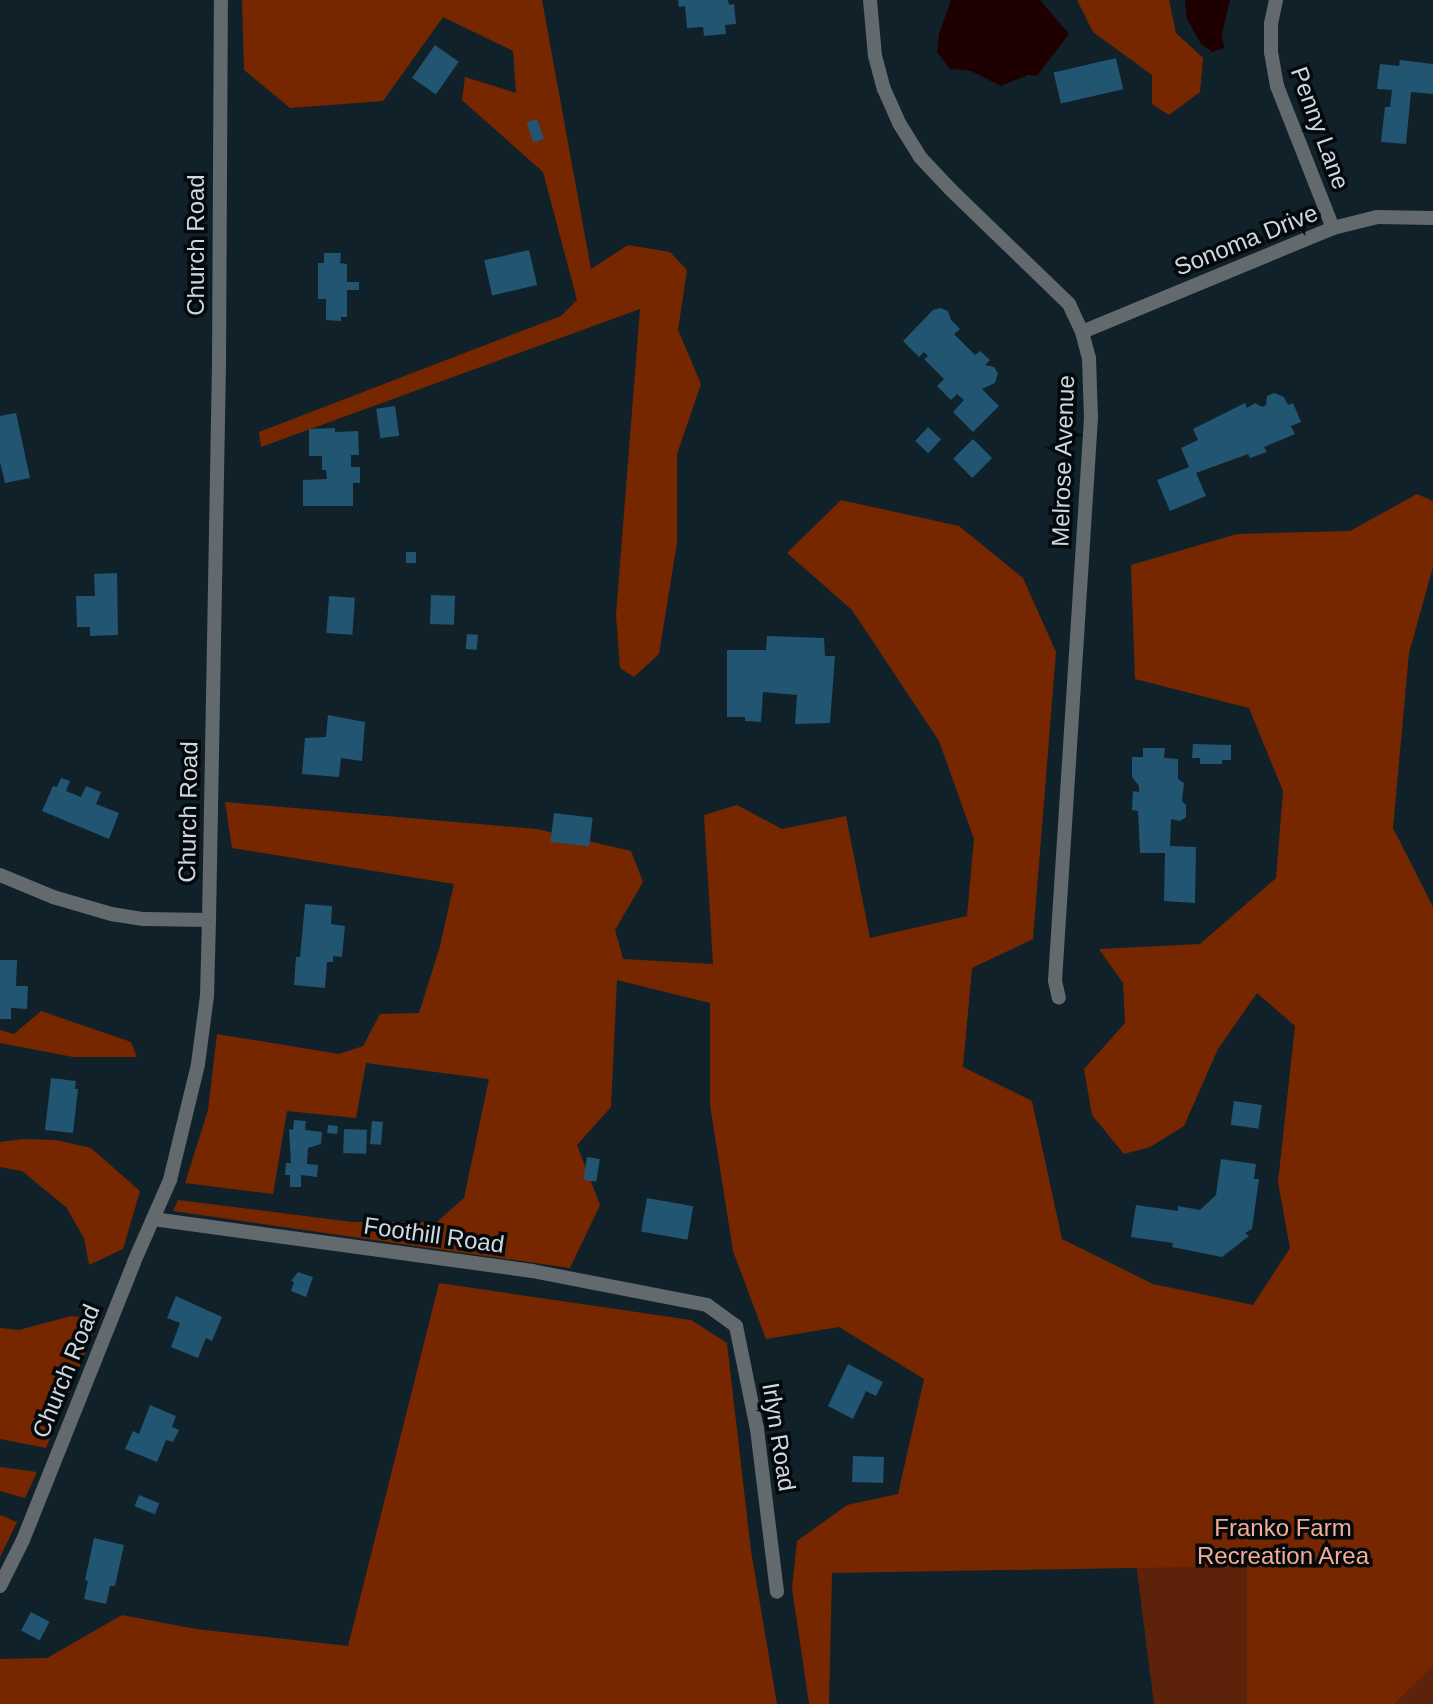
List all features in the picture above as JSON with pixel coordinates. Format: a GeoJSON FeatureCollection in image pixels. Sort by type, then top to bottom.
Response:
{"type":"FeatureCollection","features":[{"type":"Feature","properties":{"kind":"street","name":"Church Road"},"geometry":{"type":"LineString","coordinates":[[0,1586],[23,1540],[179,1151],[198,1064],[207,996],[209,920],[219,364],[221,0]]}},
{"type":"Feature","properties":{"kind":"street","name":"Melrose Avenue"},"geometry":{"type":"LineString","coordinates":[[870,0],[875,56],[884,89],[899,123],[920,157],[950,189],[1069,304],[1082,332],[1089,358],[1091,418],[1055,981],[1059,999]]}},
{"type":"Feature","properties":{"kind":"street","name":"Penny Lane"},"geometry":{"type":"LineString","coordinates":[[1276,0],[1271,23],[1271,52],[1277,86],[1332,228]]}},
{"type":"Feature","properties":{"kind":"street","name":"Sonoma Drive"},"geometry":{"type":"LineString","coordinates":[[1082,332],[1332,228],[1377,217],[1433,218]]}},
{"type":"Feature","properties":{"kind":"street"},"geometry":{"type":"LineString","coordinates":[[0,874],[53,897],[111,914],[144,919],[209,920]]}},
{"type":"Feature","properties":{"kind":"street","name":"Foothill Road"},"geometry":{"type":"LineString","coordinates":[[153,1219],[532,1271],[707,1305]]}},
{"type":"Feature","properties":{"kind":"street","name":"Irlyn Road"},"geometry":{"type":"LineString","coordinates":[[707,1305],[736,1326],[757,1429],[778,1592]]}},
{"type":"Feature","properties":{"kind":"green space"},"geometry":{"type":"Polygon","coordinates":[[[242,0],[542,0],[591,269],[628,245],[670,252],[687,270],[678,330],[701,384],[677,454],[677,543],[659,654],[634,677],[620,668],[616,615],[640,309],[261,447],[259,432],[561,316],[577,300],[543,172],[462,100],[465,77],[516,93],[513,51],[443,17],[383,101],[290,108],[244,70],[242,0]]]}},
{"type":"Feature","properties":{"kind":"green space"},"geometry":{"type":"Polygon","coordinates":[[[1077,0],[1169,0],[1176,33],[1203,58],[1200,92],[1169,115],[1152,104],[1152,75],[1093,32],[1077,0]]]}},
{"type":"Feature","properties":{"kind":"green space"},"geometry":{"type":"Polygon","coordinates":[[[1417,494],[1433,501],[1433,567],[1409,653],[1393,828],[1433,907],[1433,1666],[1394,1704],[1247,1704],[1247,1566],[832,1573],[829,1704],[809,1704],[792,1588],[797,1541],[847,1505],[898,1494],[924,1379],[839,1327],[766,1339],[733,1251],[710,1105],[710,1003],[617,980],[611,1107],[577,1145],[600,1205],[570,1268],[173,1211],[178,1200],[352,1222],[437,1222],[464,1198],[489,1079],[366,1063],[356,1118],[287,1111],[273,1194],[185,1183],[208,1110],[217,1034],[339,1054],[363,1046],[380,1014],[419,1013],[440,946],[454,884],[232,848],[225,802],[537,829],[631,851],[643,882],[615,930],[623,959],[713,964],[704,815],[737,805],[782,829],[846,816],[870,938],[967,916],[974,839],[939,741],[852,610],[787,553],[841,500],[959,526],[1023,578],[1056,652],[1033,939],[972,968],[963,1067],[1032,1101],[1062,1239],[1153,1284],[1253,1305],[1290,1248],[1278,1182],[1295,1026],[1257,993],[1218,1049],[1184,1126],[1150,1147],[1124,1154],[1092,1115],[1084,1069],[1125,1023],[1123,983],[1099,949],[1200,944],[1276,878],[1283,791],[1249,708],[1135,679],[1131,565],[1237,534],[1350,531],[1417,494]]]}},
{"type":"Feature","properties":{"kind":"green space"},"geometry":{"type":"Polygon","coordinates":[[[41,1011],[131,1042],[137,1057],[73,1057],[0,1043],[0,1030],[14,1034],[41,1011]]]}},
{"type":"Feature","properties":{"kind":"green space"},"geometry":{"type":"Polygon","coordinates":[[[24,1139],[56,1140],[91,1148],[140,1191],[123,1249],[89,1265],[84,1238],[66,1207],[22,1171],[0,1167],[0,1142],[24,1139]]]}},
{"type":"Feature","properties":{"kind":"green space"},"geometry":{"type":"Polygon","coordinates":[[[439,1283],[691,1320],[727,1343],[751,1551],[777,1704],[0,1704],[0,1659],[47,1658],[122,1615],[196,1629],[348,1646],[439,1283]]]}},
{"type":"Feature","properties":{"kind":"green space"},"geometry":{"type":"Polygon","coordinates":[[[71,1316],[99,1319],[46,1448],[0,1439],[0,1328],[19,1330],[71,1316]]]}},
{"type":"Feature","properties":{"kind":"green space","name":"Franko Farm Recreation Area"},"geometry":{"type":"Polygon","coordinates":[[[1433,1348],[1433,1704],[1154,1704],[1119,1430],[1433,1348]]]}},
{"type":"Feature","properties":{"kind":"green space"},"geometry":{"type":"Polygon","coordinates":[[[0,1467],[37,1472],[25,1498],[0,1491],[0,1467]]]}},
{"type":"Feature","properties":{"kind":"green space"},"geometry":{"type":"Polygon","coordinates":[[[0,1515],[17,1522],[0,1557],[0,1515]]]}},
{"type":"Feature","properties":{"kind":"shaded area"},"geometry":{"type":"Polygon","coordinates":[[[951,0],[1040,0],[1069,34],[1037,76],[1028,75],[1001,86],[971,71],[950,69],[937,52],[939,34],[951,0]]]}},
{"type":"Feature","properties":{"kind":"shaded area"},"geometry":{"type":"Polygon","coordinates":[[[1185,0],[1230,0],[1222,34],[1224,48],[1212,52],[1201,44],[1187,19],[1185,0]]]}},
{"type":"Feature","properties":{"kind":"building"},"geometry":{"type":"Polygon","coordinates":[[[678,0],[728,0],[729,5],[734,4],[736,24],[725,25],[726,34],[704,36],[703,27],[687,28],[685,6],[679,7],[678,0]]]}},
{"type":"Feature","properties":{"kind":"building"},"geometry":{"type":"Polygon","coordinates":[[[435,45],[459,62],[436,94],[412,78],[435,45]]]}},
{"type":"Feature","properties":{"kind":"building"},"geometry":{"type":"Polygon","coordinates":[[[1116,58],[1123,89],[1061,104],[1054,72],[1116,58]]]}},
{"type":"Feature","properties":{"kind":"building"},"geometry":{"type":"Polygon","coordinates":[[[1400,60],[1433,64],[1433,94],[1411,92],[1406,144],[1381,142],[1385,107],[1390,107],[1392,90],[1377,89],[1380,64],[1399,66],[1400,60]]]}},
{"type":"Feature","properties":{"kind":"building"},"geometry":{"type":"Polygon","coordinates":[[[537,119],[544,139],[533,142],[527,123],[537,119]]]}},
{"type":"Feature","properties":{"kind":"building"},"geometry":{"type":"Polygon","coordinates":[[[529,250],[537,285],[492,295],[484,260],[529,250]]]}},
{"type":"Feature","properties":{"kind":"building"},"geometry":{"type":"Polygon","coordinates":[[[324,253],[341,253],[340,263],[347,264],[347,282],[359,282],[359,290],[347,290],[347,317],[341,317],[341,321],[326,320],[326,299],[318,299],[318,263],[324,263],[324,253]]]}},
{"type":"Feature","properties":{"kind":"building"},"geometry":{"type":"Polygon","coordinates":[[[940,308],[948,311],[951,320],[960,329],[954,334],[975,355],[980,351],[990,360],[985,365],[994,367],[998,373],[995,383],[982,389],[999,406],[973,432],[953,412],[964,400],[957,394],[951,400],[937,386],[944,379],[924,359],[928,356],[924,352],[919,357],[903,341],[933,310],[940,308]]]}},
{"type":"Feature","properties":{"kind":"building"},"geometry":{"type":"Polygon","coordinates":[[[1274,393],[1284,397],[1288,405],[1293,403],[1301,422],[1291,426],[1295,434],[1264,447],[1267,452],[1250,458],[1248,454],[1196,473],[1206,496],[1170,511],[1157,480],[1189,467],[1181,448],[1198,440],[1193,429],[1245,403],[1247,408],[1255,403],[1262,407],[1266,405],[1267,396],[1274,393]]]}},
{"type":"Feature","properties":{"kind":"building"},"geometry":{"type":"Polygon","coordinates":[[[395,406],[399,436],[380,438],[376,409],[395,406]]]}},
{"type":"Feature","properties":{"kind":"building"},"geometry":{"type":"Polygon","coordinates":[[[16,413],[30,478],[5,483],[0,462],[0,416],[16,413]]]}},
{"type":"Feature","properties":{"kind":"building"},"geometry":{"type":"Polygon","coordinates":[[[928,427],[941,439],[928,453],[915,441],[928,427]]]}},
{"type":"Feature","properties":{"kind":"building"},"geometry":{"type":"Polygon","coordinates":[[[335,428],[335,432],[358,431],[359,455],[351,455],[351,467],[360,467],[360,483],[353,483],[353,506],[303,506],[303,480],[327,479],[326,470],[322,470],[322,456],[309,456],[309,429],[335,428]]]}},
{"type":"Feature","properties":{"kind":"building"},"geometry":{"type":"Polygon","coordinates":[[[973,439],[992,458],[972,478],[953,459],[973,439]]]}},
{"type":"Feature","properties":{"kind":"building"},"geometry":{"type":"Polygon","coordinates":[[[406,552],[416,552],[416,563],[406,563],[406,552]]]}},
{"type":"Feature","properties":{"kind":"building"},"geometry":{"type":"Polygon","coordinates":[[[117,573],[118,635],[90,636],[90,627],[77,627],[76,596],[95,596],[94,574],[117,573]]]}},
{"type":"Feature","properties":{"kind":"building"},"geometry":{"type":"Polygon","coordinates":[[[431,595],[455,596],[454,625],[430,624],[431,595]]]}},
{"type":"Feature","properties":{"kind":"building"},"geometry":{"type":"Polygon","coordinates":[[[329,596],[355,598],[352,635],[326,633],[329,596]]]}},
{"type":"Feature","properties":{"kind":"building"},"geometry":{"type":"Polygon","coordinates":[[[467,634],[478,635],[477,650],[466,649],[467,634]]]}},
{"type":"Feature","properties":{"kind":"building"},"geometry":{"type":"Polygon","coordinates":[[[767,636],[824,638],[825,656],[835,656],[830,723],[795,724],[797,695],[763,692],[761,722],[745,721],[745,717],[727,717],[727,650],[766,650],[767,636]]]}},
{"type":"Feature","properties":{"kind":"building"},"geometry":{"type":"Polygon","coordinates":[[[328,715],[365,722],[362,761],[341,758],[339,777],[302,774],[305,738],[326,737],[328,715]]]}},
{"type":"Feature","properties":{"kind":"building"},"geometry":{"type":"Polygon","coordinates":[[[1193,744],[1231,745],[1231,760],[1222,760],[1222,764],[1200,764],[1200,758],[1192,758],[1193,744]]]}},
{"type":"Feature","properties":{"kind":"building"},"geometry":{"type":"Polygon","coordinates":[[[1143,748],[1165,748],[1164,758],[1178,759],[1178,779],[1184,783],[1182,801],[1186,805],[1186,817],[1180,821],[1171,819],[1170,846],[1196,847],[1195,903],[1164,901],[1165,853],[1140,853],[1138,811],[1132,810],[1133,791],[1139,792],[1139,786],[1132,777],[1132,757],[1143,757],[1143,748]]]}},
{"type":"Feature","properties":{"kind":"building"},"geometry":{"type":"Polygon","coordinates":[[[61,778],[70,781],[66,791],[81,797],[86,786],[101,792],[96,804],[119,813],[109,839],[42,811],[53,786],[57,787],[61,778]]]}},
{"type":"Feature","properties":{"kind":"building"},"geometry":{"type":"Polygon","coordinates":[[[554,813],[593,818],[589,847],[550,842],[554,813]]]}},
{"type":"Feature","properties":{"kind":"building"},"geometry":{"type":"Polygon","coordinates":[[[305,904],[332,906],[331,924],[345,926],[342,957],[333,956],[333,962],[327,962],[325,988],[294,985],[296,957],[300,957],[305,904]]]}},
{"type":"Feature","properties":{"kind":"building"},"geometry":{"type":"Polygon","coordinates":[[[0,960],[17,960],[16,986],[28,986],[27,1009],[11,1008],[11,1019],[0,1019],[0,960]]]}},
{"type":"Feature","properties":{"kind":"building"},"geometry":{"type":"Polygon","coordinates":[[[51,1078],[76,1081],[75,1089],[78,1089],[73,1133],[45,1130],[51,1078]]]}},
{"type":"Feature","properties":{"kind":"building"},"geometry":{"type":"Polygon","coordinates":[[[1234,1101],[1262,1105],[1258,1129],[1231,1125],[1234,1101]]]}},
{"type":"Feature","properties":{"kind":"building"},"geometry":{"type":"Polygon","coordinates":[[[294,1120],[306,1121],[305,1130],[322,1132],[321,1144],[308,1148],[307,1164],[318,1165],[317,1177],[301,1175],[301,1187],[290,1187],[290,1175],[285,1175],[286,1163],[291,1163],[289,1129],[293,1130],[294,1120]]]}},
{"type":"Feature","properties":{"kind":"building"},"geometry":{"type":"Polygon","coordinates":[[[372,1121],[383,1122],[381,1145],[370,1144],[372,1121]]]}},
{"type":"Feature","properties":{"kind":"building"},"geometry":{"type":"Polygon","coordinates":[[[328,1125],[338,1126],[337,1134],[327,1133],[328,1125]]]}},
{"type":"Feature","properties":{"kind":"building"},"geometry":{"type":"Polygon","coordinates":[[[344,1129],[367,1130],[366,1154],[343,1153],[344,1129]]]}},
{"type":"Feature","properties":{"kind":"building"},"geometry":{"type":"Polygon","coordinates":[[[587,1157],[600,1159],[596,1182],[583,1180],[587,1157]]]}},
{"type":"Feature","properties":{"kind":"building"},"geometry":{"type":"Polygon","coordinates":[[[1221,1159],[1256,1164],[1254,1179],[1259,1179],[1252,1229],[1245,1233],[1249,1236],[1222,1257],[1172,1247],[1173,1243],[1131,1237],[1136,1205],[1178,1211],[1178,1206],[1200,1210],[1216,1195],[1221,1159]]]}},
{"type":"Feature","properties":{"kind":"building"},"geometry":{"type":"Polygon","coordinates":[[[647,1198],[693,1206],[687,1240],[641,1231],[647,1198]]]}},
{"type":"Feature","properties":{"kind":"building"},"geometry":{"type":"Polygon","coordinates":[[[298,1272],[313,1277],[306,1297],[291,1291],[294,1282],[291,1281],[298,1272]]]}},
{"type":"Feature","properties":{"kind":"building"},"geometry":{"type":"Polygon","coordinates":[[[176,1296],[222,1317],[212,1341],[206,1338],[198,1358],[171,1347],[180,1323],[167,1318],[176,1296]]]}},
{"type":"Feature","properties":{"kind":"building"},"geometry":{"type":"Polygon","coordinates":[[[848,1364],[883,1382],[876,1396],[866,1391],[853,1419],[828,1406],[848,1364]]]}},
{"type":"Feature","properties":{"kind":"building"},"geometry":{"type":"Polygon","coordinates":[[[150,1405],[176,1416],[172,1427],[179,1430],[173,1442],[166,1440],[157,1462],[125,1449],[133,1431],[139,1434],[150,1405]]]}},
{"type":"Feature","properties":{"kind":"building"},"geometry":{"type":"Polygon","coordinates":[[[853,1456],[884,1457],[883,1483],[852,1482],[853,1456]]]}},
{"type":"Feature","properties":{"kind":"building"},"geometry":{"type":"Polygon","coordinates":[[[139,1495],[159,1503],[155,1514],[135,1506],[139,1495]]]}},
{"type":"Feature","properties":{"kind":"building"},"geometry":{"type":"Polygon","coordinates":[[[94,1538],[124,1545],[115,1586],[110,1586],[106,1604],[84,1599],[94,1538]]]}},
{"type":"Feature","properties":{"kind":"building"},"geometry":{"type":"Polygon","coordinates":[[[31,1612],[50,1622],[40,1640],[21,1631],[31,1612]]]}}]}
